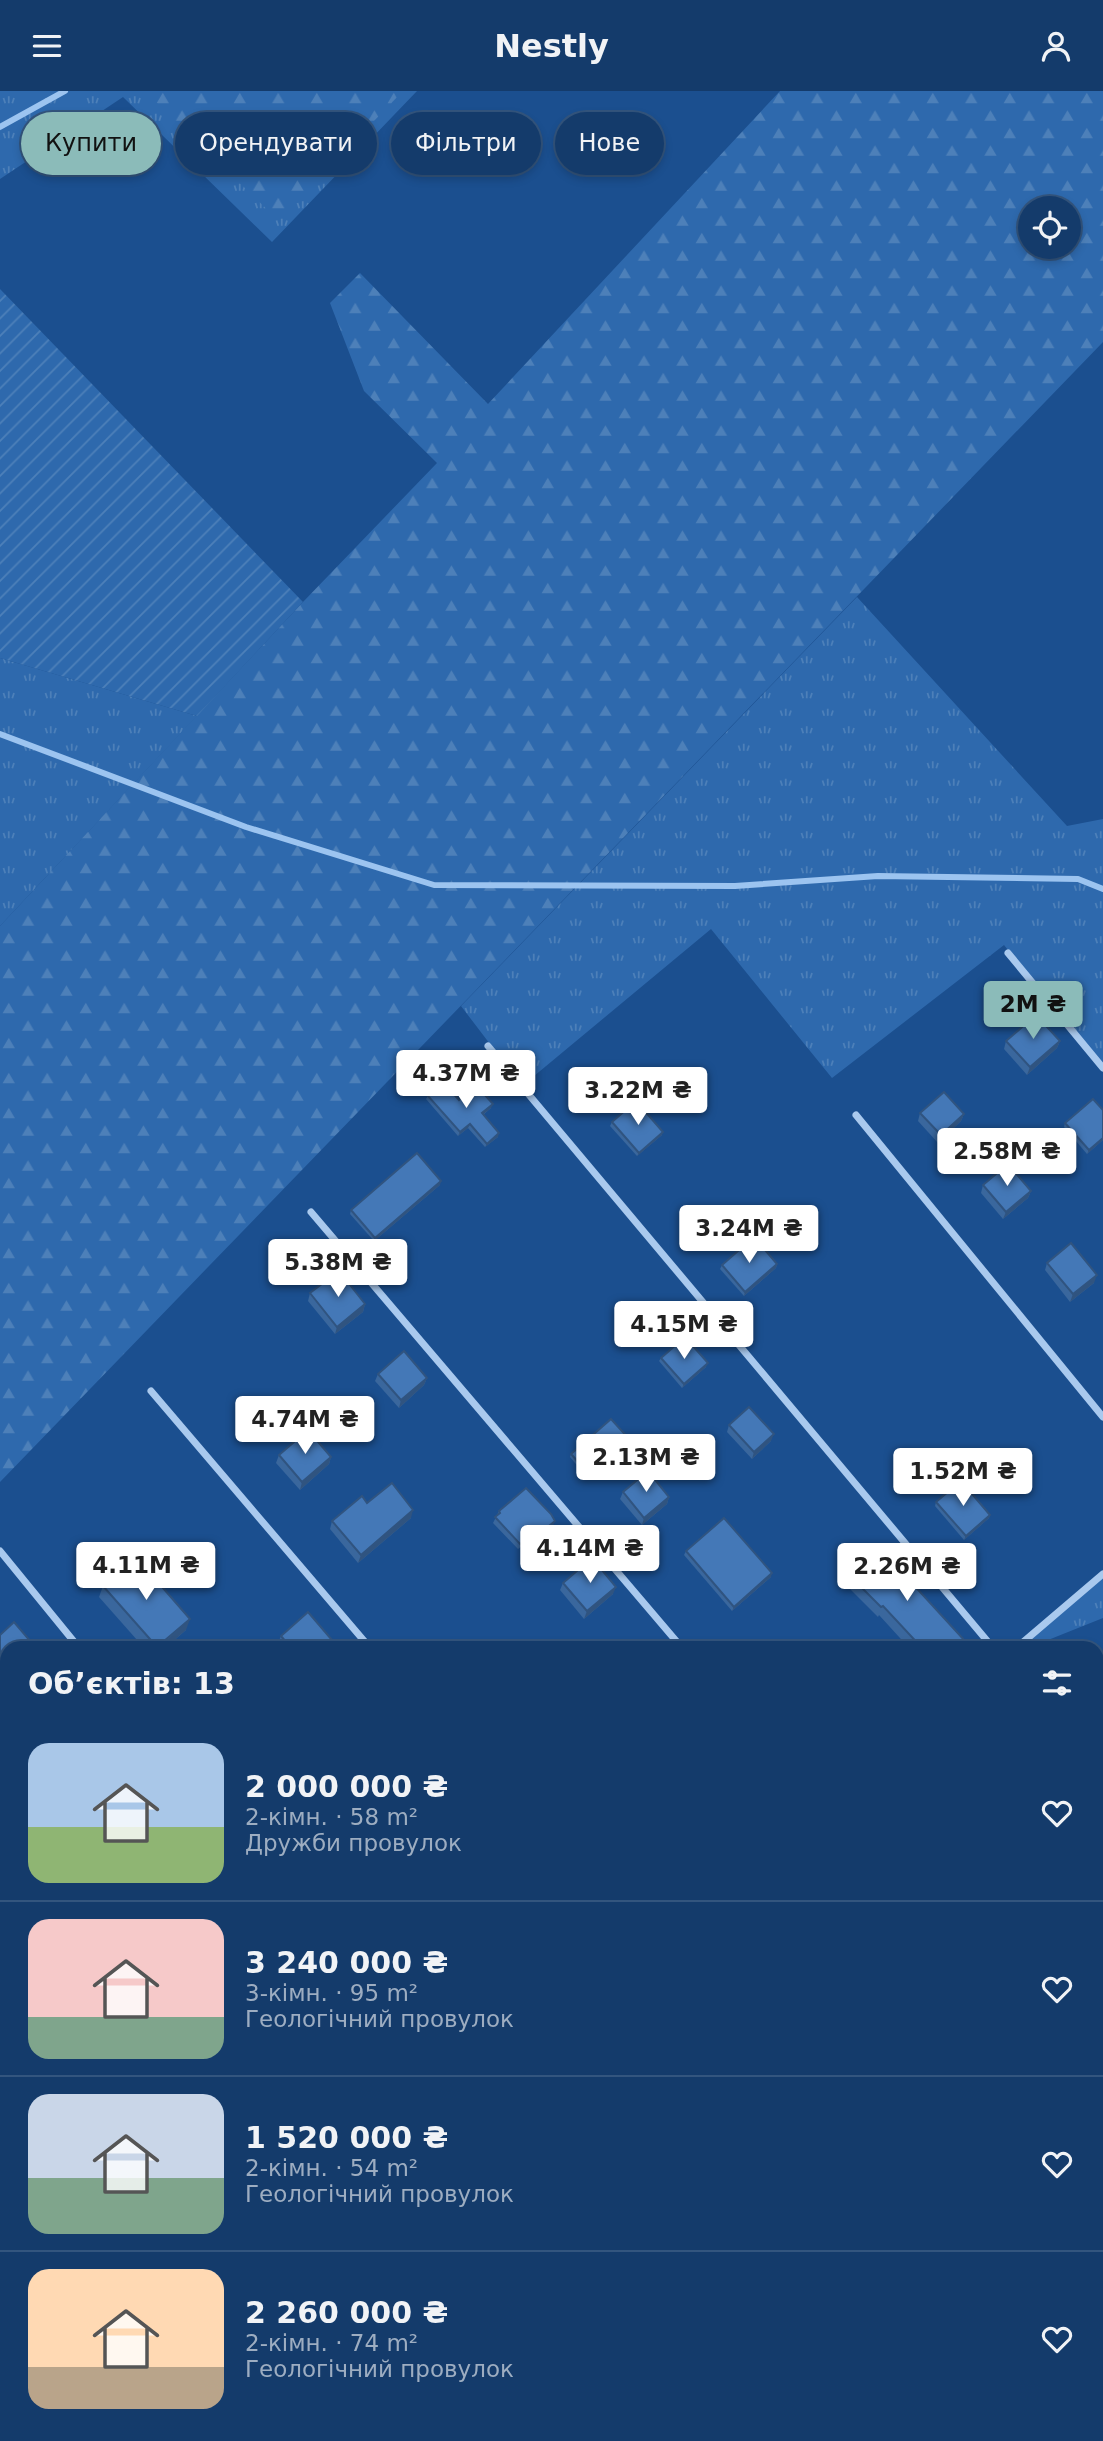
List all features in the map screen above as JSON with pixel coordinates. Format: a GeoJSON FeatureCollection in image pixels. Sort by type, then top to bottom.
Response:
{"type":"FeatureCollection","features":[{"type":"Feature","properties":{"kind":"street"},"geometry":{"type":"LineString","coordinates":[[1008,953],[1103,1068]]}},
{"type":"Feature","properties":{"kind":"street"},"geometry":{"type":"LineString","coordinates":[[488,1046],[987,1641]]}},
{"type":"Feature","properties":{"kind":"street"},"geometry":{"type":"LineString","coordinates":[[856,1115],[1103,1417]]}},
{"type":"Feature","properties":{"kind":"street"},"geometry":{"type":"LineString","coordinates":[[311,1212],[676,1641]]}},
{"type":"Feature","properties":{"kind":"street"},"geometry":{"type":"LineString","coordinates":[[151,1391],[363,1641]]}},
{"type":"Feature","properties":{"kind":"street"},"geometry":{"type":"LineString","coordinates":[[0,1551],[73,1641]]}},
{"type":"Feature","properties":{"kind":"street"},"geometry":{"type":"LineString","coordinates":[[1024,1641],[1103,1574]]}},
{"type":"Feature","properties":{"kind":"green space"},"geometry":{"type":"Polygon","coordinates":[[[0,91],[417,91],[397,112],[391,112],[391,118],[377,133],[377,112],[175,112],[175,148],[161,134],[161,112],[138,112],[123,97],[100,112],[21,112],[21,165],[0,179],[0,91]]]}},
{"type":"Feature","properties":{"kind":"green space"},"geometry":{"type":"Polygon","coordinates":[[[161,91],[403,91],[377,118],[377,112],[175,112],[175,120],[153,99],[161,91]]]}},
{"type":"Feature","properties":{"kind":"green space"},"geometry":{"type":"Polygon","coordinates":[[[780,91],[1103,91],[1103,342],[0,1482],[0,926],[437,463],[364,391],[330,303],[360,273],[488,404],[780,91]]]}},
{"type":"Feature","properties":{"kind":"green space"},"geometry":{"type":"Polygon","coordinates":[[[203,175],[336,175],[272,242],[203,175]]]}},
{"type":"Feature","properties":{"kind":"green space"},"geometry":{"type":"Polygon","coordinates":[[[232,175],[322,175],[278,220],[232,175]]]}},
{"type":"Feature","properties":{"kind":"green space"},"geometry":{"type":"Polygon","coordinates":[[[0,289],[303,602],[197,716],[0,658],[0,289]]]}},
{"type":"Feature","properties":{"kind":"green space"},"geometry":{"type":"Polygon","coordinates":[[[857,597],[1067,826],[1103,819],[1103,1067],[1004,945],[832,1078],[711,929],[522,1086],[461,1006],[857,597]]]}},
{"type":"Feature","properties":{"kind":"green space"},"geometry":{"type":"Polygon","coordinates":[[[0,658],[197,716],[0,926],[0,658]]]}},
{"type":"Feature","properties":{"kind":"green space"},"geometry":{"type":"Polygon","coordinates":[[[1103,1574],[1103,1618],[1046,1641],[1024,1641],[1103,1574]]]}},
{"type":"Feature","properties":{"kind":"building"},"geometry":{"type":"Polygon","coordinates":[[[1036,1015],[1060,1041],[1030,1067],[1006,1041],[1036,1015]]]}},
{"type":"Feature","properties":{"kind":"building"},"geometry":{"type":"Polygon","coordinates":[[[443,1082],[459,1100],[476,1085],[493,1104],[482,1113],[499,1133],[487,1144],[470,1124],[460,1132],[428,1096],[443,1082]]]}},
{"type":"Feature","properties":{"kind":"building"},"geometry":{"type":"Polygon","coordinates":[[[944,1092],[964,1114],[941,1135],[920,1113],[944,1092]]]}},
{"type":"Feature","properties":{"kind":"building"},"geometry":{"type":"Polygon","coordinates":[[[1093,1099],[1103,1110],[1103,1138],[1089,1150],[1065,1123],[1093,1099]]]}},
{"type":"Feature","properties":{"kind":"building"},"geometry":{"type":"Polygon","coordinates":[[[636,1101],[663,1132],[639,1153],[612,1122],[636,1101]]]}},
{"type":"Feature","properties":{"kind":"building"},"geometry":{"type":"Polygon","coordinates":[[[417,1153],[441,1181],[375,1238],[351,1210],[417,1153]]]}},
{"type":"Feature","properties":{"kind":"building"},"geometry":{"type":"Polygon","coordinates":[[[1008,1164],[1031,1191],[1006,1212],[983,1185],[1008,1164]]]}},
{"type":"Feature","properties":{"kind":"building"},"geometry":{"type":"Polygon","coordinates":[[[754,1237],[777,1264],[745,1292],[722,1265],[754,1237]]]}},
{"type":"Feature","properties":{"kind":"building"},"geometry":{"type":"Polygon","coordinates":[[[1071,1243],[1097,1275],[1073,1294],[1047,1263],[1071,1243]]]}},
{"type":"Feature","properties":{"kind":"building"},"geometry":{"type":"Polygon","coordinates":[[[339,1271],[365,1304],[337,1327],[310,1293],[339,1271]]]}},
{"type":"Feature","properties":{"kind":"building"},"geometry":{"type":"Polygon","coordinates":[[[685,1337],[708,1363],[684,1384],[661,1358],[685,1337]]]}},
{"type":"Feature","properties":{"kind":"building"},"geometry":{"type":"Polygon","coordinates":[[[404,1351],[427,1378],[401,1400],[378,1374],[404,1351]]]}},
{"type":"Feature","properties":{"kind":"building"},"geometry":{"type":"Polygon","coordinates":[[[749,1407],[774,1434],[754,1452],[729,1425],[749,1407]]]}},
{"type":"Feature","properties":{"kind":"building"},"geometry":{"type":"Polygon","coordinates":[[[611,1419],[631,1441],[591,1476],[571,1454],[611,1419]]]}},
{"type":"Feature","properties":{"kind":"building"},"geometry":{"type":"Polygon","coordinates":[[[308,1430],[331,1457],[302,1482],[279,1455],[308,1430]]]}},
{"type":"Feature","properties":{"kind":"building"},"geometry":{"type":"Polygon","coordinates":[[[648,1471],[669,1497],[644,1518],[623,1492],[648,1471]]]}},
{"type":"Feature","properties":{"kind":"building"},"geometry":{"type":"Polygon","coordinates":[[[961,1481],[990,1515],[966,1536],[936,1502],[961,1481]]]}},
{"type":"Feature","properties":{"kind":"building"},"geometry":{"type":"Polygon","coordinates":[[[392,1483],[413,1510],[361,1555],[332,1521],[362,1496],[367,1503],[392,1483]]]}},
{"type":"Feature","properties":{"kind":"building"},"geometry":{"type":"Polygon","coordinates":[[[526,1488],[555,1521],[527,1544],[524,1541],[520,1544],[495,1517],[526,1488]]]}},
{"type":"Feature","properties":{"kind":"building"},"geometry":{"type":"Polygon","coordinates":[[[724,1518],[772,1573],[734,1607],[686,1551],[724,1518]]]}},
{"type":"Feature","properties":{"kind":"building"},"geometry":{"type":"Polygon","coordinates":[[[882,1548],[912,1578],[909,1580],[965,1641],[916,1641],[852,1578],[882,1548]]]}},
{"type":"Feature","properties":{"kind":"building"},"geometry":{"type":"Polygon","coordinates":[[[136,1557],[190,1619],[164,1641],[152,1641],[103,1586],[136,1557]]]}},
{"type":"Feature","properties":{"kind":"building"},"geometry":{"type":"Polygon","coordinates":[[[592,1558],[616,1587],[587,1611],[563,1583],[592,1558]]]}},
{"type":"Feature","properties":{"kind":"building"},"geometry":{"type":"Polygon","coordinates":[[[308,1612],[332,1640],[285,1641],[281,1636],[308,1612]]]}},
{"type":"Feature","properties":{"kind":"building"},"geometry":{"type":"Polygon","coordinates":[[[14,1622],[30,1641],[0,1641],[0,1635],[14,1622]]]}},
{"type":"Feature","properties":{"kind":"waterway"},"geometry":{"type":"LineString","coordinates":[[0,127],[65,91]]}},
{"type":"Feature","properties":{"kind":"waterway"},"geometry":{"type":"LineString","coordinates":[[0,734],[246,827],[434,885],[735,886],[878,876],[1078,879],[1103,889]]}}]}
